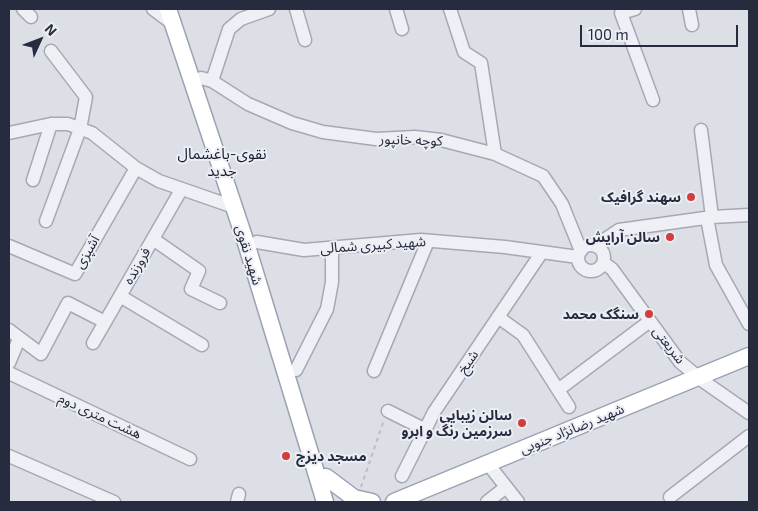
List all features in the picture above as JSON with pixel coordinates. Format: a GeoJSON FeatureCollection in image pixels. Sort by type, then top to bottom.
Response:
{"type":"FeatureCollection","features":[{"type":"Feature","properties":{"kind":"main road","name":"شهید نقوی"},"geometry":{"type":"LineString","coordinates":[[178,9],[207,80],[296,370],[325,495]]}},
{"type":"Feature","properties":{"kind":"main road","name":"شهید نقوی"},"geometry":{"type":"LineString","coordinates":[[170,17],[234,206],[325,495]]}},
{"type":"Feature","properties":{"kind":"main road","name":"شهید رضانژاد جنوبی"},"geometry":{"type":"LineString","coordinates":[[394,502],[749,356]]}},
{"type":"Feature","properties":{"kind":"main road"},"geometry":{"type":"LineString","coordinates":[[325,495],[354,498],[365,497]]}},
{"type":"Feature","properties":{"kind":"street"},"geometry":{"type":"LineString","coordinates":[[153,9],[170,17]]}},
{"type":"Feature","properties":{"kind":"street"},"geometry":{"type":"LineString","coordinates":[[207,80],[229,29],[241,19],[269,9]]}},
{"type":"Feature","properties":{"kind":"street"},"geometry":{"type":"LineString","coordinates":[[296,9],[305,40]]}},
{"type":"Feature","properties":{"kind":"street"},"geometry":{"type":"LineString","coordinates":[[396,9],[402,29]]}},
{"type":"Feature","properties":{"kind":"street"},"geometry":{"type":"LineString","coordinates":[[450,9],[464,52],[481,63],[495,154]]}},
{"type":"Feature","properties":{"kind":"street"},"geometry":{"type":"LineString","coordinates":[[635,9],[620,13],[653,100]]}},
{"type":"Feature","properties":{"kind":"street"},"geometry":{"type":"LineString","coordinates":[[689,9],[692,25]]}},
{"type":"Feature","properties":{"kind":"street"},"geometry":{"type":"LineString","coordinates":[[46,221],[80,129],[86,97],[50,51]]}},
{"type":"Feature","properties":{"kind":"street","name":"کوچه خانپور"},"geometry":{"type":"LineString","coordinates":[[207,80],[248,104],[292,123],[323,132],[376,138],[415,137],[441,140],[495,154],[543,176],[562,204],[580,254]]}},
{"type":"Feature","properties":{"kind":"street"},"geometry":{"type":"LineString","coordinates":[[9,133],[51,124],[68,124],[92,134],[136,168],[181,190],[234,206]]}},
{"type":"Feature","properties":{"kind":"street"},"geometry":{"type":"LineString","coordinates":[[33,180],[51,124]]}},
{"type":"Feature","properties":{"kind":"street"},"geometry":{"type":"LineString","coordinates":[[701,130],[709,218],[716,265],[749,324]]}},
{"type":"Feature","properties":{"kind":"street","name":"آشپزی"},"geometry":{"type":"LineString","coordinates":[[9,246],[75,274],[136,168]]}},
{"type":"Feature","properties":{"kind":"street","name":"فروزنده"},"geometry":{"type":"LineString","coordinates":[[93,343],[181,190]]}},
{"type":"Feature","properties":{"kind":"street"},"geometry":{"type":"LineString","coordinates":[[595,246],[604,254],[604,263],[598,269],[588,271],[582,267],[580,254],[587,246],[595,246],[619,230],[709,218],[749,215]]}},
{"type":"Feature","properties":{"kind":"street"},"geometry":{"type":"LineString","coordinates":[[153,239],[199,271],[191,289],[220,303]]}},
{"type":"Feature","properties":{"kind":"street"},"geometry":{"type":"LineString","coordinates":[[374,371],[428,240]]}},
{"type":"Feature","properties":{"kind":"street","name":"شهید کبیری شمالی"},"geometry":{"type":"LineString","coordinates":[[256,242],[304,250],[428,240],[580,254]]}},
{"type":"Feature","properties":{"kind":"street"},"geometry":{"type":"LineString","coordinates":[[296,370],[327,309],[332,282],[332,248]]}},
{"type":"Feature","properties":{"kind":"street","name":"شیخ"},"geometry":{"type":"LineString","coordinates":[[402,476],[424,429],[542,252]]}},
{"type":"Feature","properties":{"kind":"street","name":"شریعتی"},"geometry":{"type":"LineString","coordinates":[[604,263],[612,269],[680,362],[703,381],[749,413]]}},
{"type":"Feature","properties":{"kind":"street"},"geometry":{"type":"LineString","coordinates":[[120,296],[202,345]]}},
{"type":"Feature","properties":{"kind":"street"},"geometry":{"type":"LineString","coordinates":[[9,330],[41,354],[68,303],[105,322]]}},
{"type":"Feature","properties":{"kind":"street"},"geometry":{"type":"LineString","coordinates":[[498,317],[523,335],[569,407]]}},
{"type":"Feature","properties":{"kind":"street"},"geometry":{"type":"LineString","coordinates":[[558,390],[650,321]]}},
{"type":"Feature","properties":{"kind":"street"},"geometry":{"type":"LineString","coordinates":[[9,362],[19,339]]}},
{"type":"Feature","properties":{"kind":"street","name":"هشت متری دوم"},"geometry":{"type":"LineString","coordinates":[[9,373],[190,458]]}},
{"type":"Feature","properties":{"kind":"street"},"geometry":{"type":"LineString","coordinates":[[388,411],[424,429]]}},
{"type":"Feature","properties":{"kind":"street"},"geometry":{"type":"LineString","coordinates":[[670,497],[749,436]]}},
{"type":"Feature","properties":{"kind":"street"},"geometry":{"type":"LineString","coordinates":[[9,456],[114,502]]}},
{"type":"Feature","properties":{"kind":"street"},"geometry":{"type":"LineString","coordinates":[[492,469],[518,502]]}},
{"type":"Feature","properties":{"kind":"street"},"geometry":{"type":"LineString","coordinates":[[487,502],[506,487]]}},
{"type":"Feature","properties":{"kind":"path"},"geometry":{"type":"LineString","coordinates":[[365,497],[388,411]]}},
{"type":"Feature","properties":{"kind":"place","name":"سهند گرافیک"},"geometry":{"type":"Point","coordinates":[691,197]}},
{"type":"Feature","properties":{"kind":"place","name":"سالن آرایش"},"geometry":{"type":"Point","coordinates":[670,237]}},
{"type":"Feature","properties":{"kind":"place","name":"سنگک محمد"},"geometry":{"type":"Point","coordinates":[649,314]}},
{"type":"Feature","properties":{"kind":"place","name":"سالن زیبایی سرزمین رنگ و ابرو"},"geometry":{"type":"Point","coordinates":[522,423]}},
{"type":"Feature","properties":{"kind":"place","name":"مسجد دیزج"},"geometry":{"type":"Point","coordinates":[286,456]}},
{"type":"Feature","properties":{"kind":"district","name":"نقوی-باغشمال جدید"},"geometry":{"type":"Point","coordinates":[222,162]}}]}
